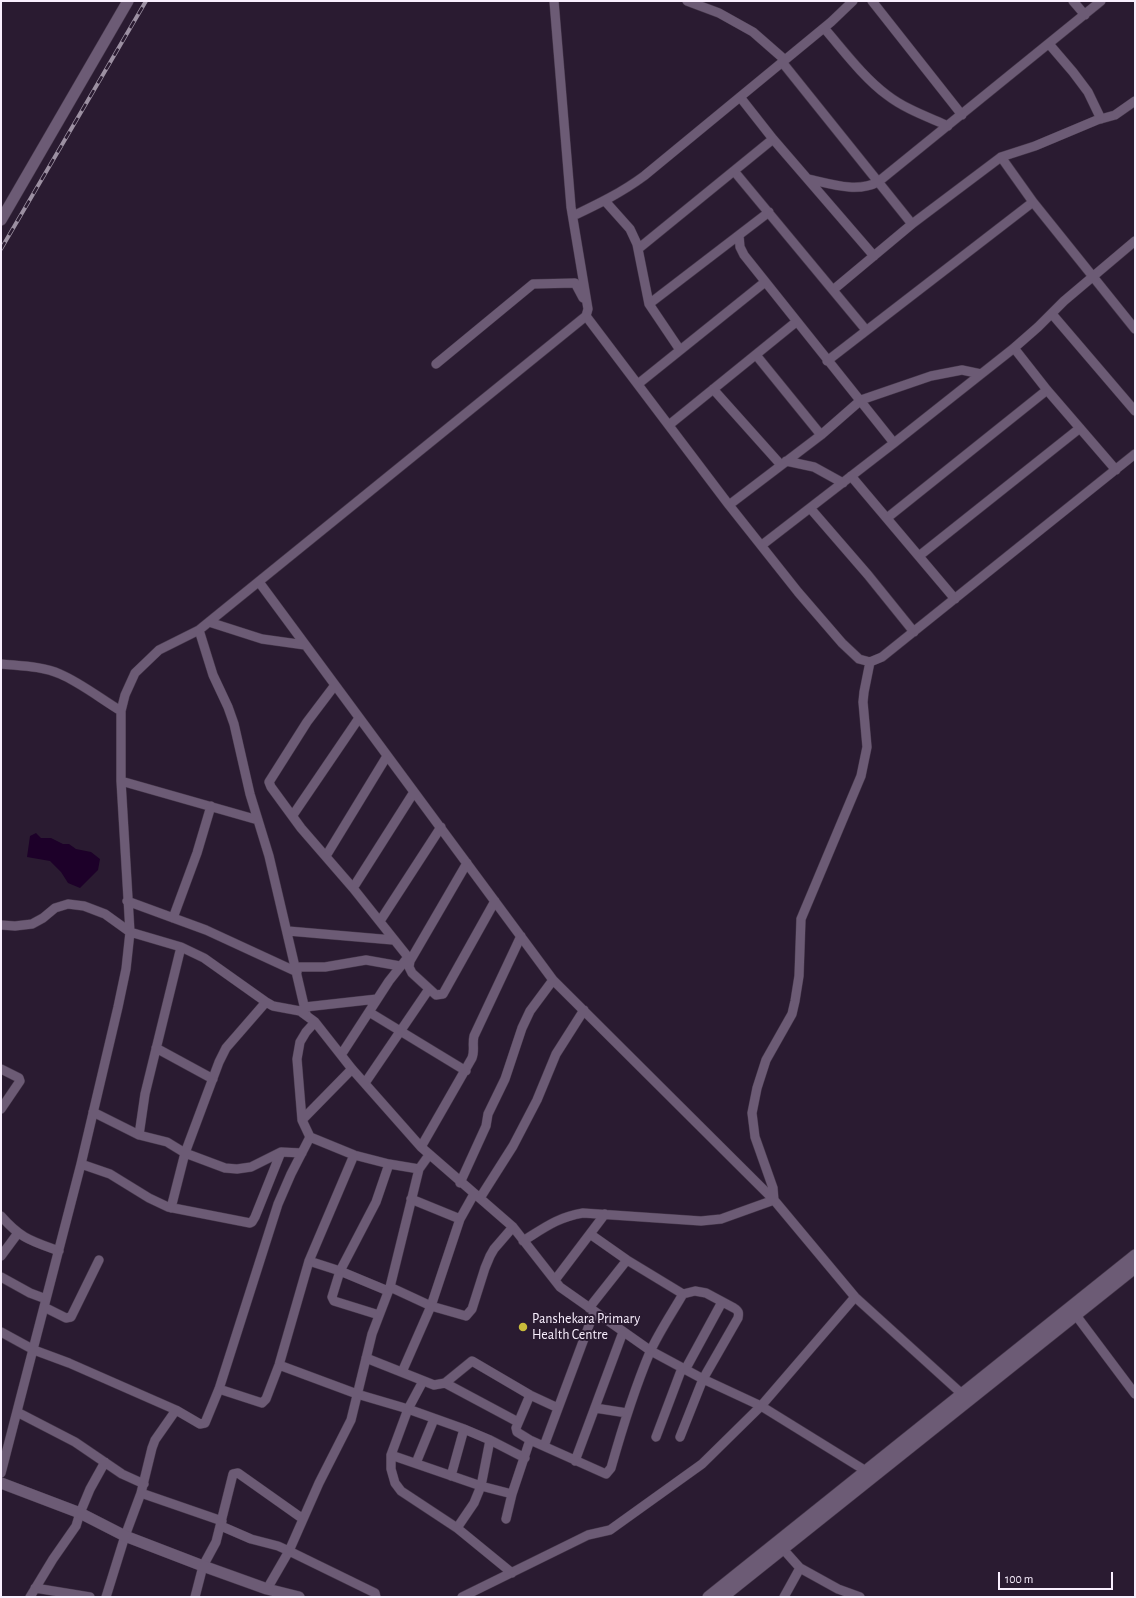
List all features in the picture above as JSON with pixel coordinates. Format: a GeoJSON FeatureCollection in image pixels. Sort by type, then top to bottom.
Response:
{"type":"FeatureCollection","features":[{"type":"Feature","properties":{"kind":"street"},"geometry":{"type":"LineString","coordinates":[[1,220],[128,1]]}},
{"type":"Feature","properties":{"kind":"street"},"geometry":{"type":"LineString","coordinates":[[554,1],[573,216],[587,305],[586,316],[729,505],[798,592],[842,643],[859,659],[870,662],[882,657],[1135,454]]}},
{"type":"Feature","properties":{"kind":"street"},"geometry":{"type":"LineString","coordinates":[[687,1],[719,13],[753,32],[784,61],[912,224]]}},
{"type":"Feature","properties":{"kind":"street"},"geometry":{"type":"LineString","coordinates":[[573,216],[625,190],[644,176],[824,28],[852,1]]}},
{"type":"Feature","properties":{"kind":"street"},"geometry":{"type":"LineString","coordinates":[[872,1],[962,115]]}},
{"type":"Feature","properties":{"kind":"street"},"geometry":{"type":"LineString","coordinates":[[1073,1],[1085,15]]}},
{"type":"Feature","properties":{"kind":"street"},"geometry":{"type":"LineString","coordinates":[[808,179],[857,187],[871,186],[878,182],[1101,1]]}},
{"type":"Feature","properties":{"kind":"street"},"geometry":{"type":"LineString","coordinates":[[824,28],[867,77],[887,95],[899,103],[948,126]]}},
{"type":"Feature","properties":{"kind":"street"},"geometry":{"type":"LineString","coordinates":[[1049,44],[1088,92],[1101,118]]}},
{"type":"Feature","properties":{"kind":"street"},"geometry":{"type":"LineString","coordinates":[[740,97],[773,139],[874,256]]}},
{"type":"Feature","properties":{"kind":"street"},"geometry":{"type":"LineString","coordinates":[[833,290],[912,224],[1001,158],[1035,146],[1101,118],[1115,114],[1135,101]]}},
{"type":"Feature","properties":{"kind":"street"},"geometry":{"type":"LineString","coordinates":[[638,249],[773,139]]}},
{"type":"Feature","properties":{"kind":"street"},"geometry":{"type":"LineString","coordinates":[[1001,158],[1033,202],[1093,277],[1134,324]]}},
{"type":"Feature","properties":{"kind":"street"},"geometry":{"type":"LineString","coordinates":[[734,171],[866,330]]}},
{"type":"Feature","properties":{"kind":"street"},"geometry":{"type":"LineString","coordinates":[[605,201],[630,229],[638,249],[650,304],[680,350]]}},
{"type":"Feature","properties":{"kind":"street"},"geometry":{"type":"LineString","coordinates":[[827,361],[1033,202]]}},
{"type":"Feature","properties":{"kind":"street"},"geometry":{"type":"LineString","coordinates":[[650,304],[769,212]]}},
{"type":"Feature","properties":{"kind":"street"},"geometry":{"type":"LineString","coordinates":[[739,235],[740,247],[744,255],[827,361],[861,400],[894,443]]}},
{"type":"Feature","properties":{"kind":"street"},"geometry":{"type":"LineString","coordinates":[[762,545],[1014,348],[1052,314],[1064,301],[1135,241]]}},
{"type":"Feature","properties":{"kind":"street"},"geometry":{"type":"LineString","coordinates":[[638,384],[765,282]]}},
{"type":"Feature","properties":{"kind":"street"},"geometry":{"type":"LineString","coordinates":[[436,364],[533,284],[575,283],[587,305]]}},
{"type":"Feature","properties":{"kind":"street"},"geometry":{"type":"LineString","coordinates":[[1052,314],[1135,411]]}},
{"type":"Feature","properties":{"kind":"street"},"geometry":{"type":"LineString","coordinates":[[1,1473],[81,1164],[126,969],[130,932],[127,901],[122,781],[121,711],[125,695],[135,673],[159,650],[199,630],[586,316]]}},
{"type":"Feature","properties":{"kind":"street"},"geometry":{"type":"LineString","coordinates":[[669,425],[796,322]]}},
{"type":"Feature","properties":{"kind":"street"},"geometry":{"type":"LineString","coordinates":[[1014,348],[1047,390],[1116,470]]}},
{"type":"Feature","properties":{"kind":"street"},"geometry":{"type":"LineString","coordinates":[[756,355],[821,435]]}},
{"type":"Feature","properties":{"kind":"street"},"geometry":{"type":"LineString","coordinates":[[729,505],[821,435],[861,400],[931,376],[962,370],[981,374]]}},
{"type":"Feature","properties":{"kind":"street"},"geometry":{"type":"LineString","coordinates":[[713,389],[784,463],[814,467],[843,483]]}},
{"type":"Feature","properties":{"kind":"street"},"geometry":{"type":"LineString","coordinates":[[887,518],[1047,390]]}},
{"type":"Feature","properties":{"kind":"street"},"geometry":{"type":"LineString","coordinates":[[919,556],[1080,428]]}},
{"type":"Feature","properties":{"kind":"street"},"geometry":{"type":"LineString","coordinates":[[851,476],[955,599]]}},
{"type":"Feature","properties":{"kind":"street"},"geometry":{"type":"LineString","coordinates":[[810,508],[868,574],[914,632]]}},
{"type":"Feature","properties":{"kind":"street"},"geometry":{"type":"LineString","coordinates":[[259,582],[553,980],[774,1200],[855,1297],[962,1394]]}},
{"type":"Feature","properties":{"kind":"street"},"geometry":{"type":"LineString","coordinates":[[209,622],[262,639],[306,645]]}},
{"type":"Feature","properties":{"kind":"street"},"geometry":{"type":"LineString","coordinates":[[199,630],[213,675],[234,724],[250,794],[269,856],[288,931],[306,1011],[352,1069],[421,1147],[460,1183],[513,1227],[560,1287],[651,1351],[703,1380],[761,1406],[866,1471]]}},
{"type":"Feature","properties":{"kind":"street"},"geometry":{"type":"LineString","coordinates":[[774,1200],[773,1188],[755,1137],[752,1113],[757,1088],[766,1060],[792,1014],[796,1001],[799,976],[801,919],[861,776],[867,747],[864,692],[870,662]]}},
{"type":"Feature","properties":{"kind":"street"},"geometry":{"type":"LineString","coordinates":[[1,664],[41,669],[58,673],[121,711]]}},
{"type":"Feature","properties":{"kind":"street"},"geometry":{"type":"LineString","coordinates":[[335,685],[307,722],[270,780],[271,787],[293,815],[301,828],[380,921],[409,959],[410,970],[436,995],[442,994],[495,901]]}},
{"type":"Feature","properties":{"kind":"street"},"geometry":{"type":"LineString","coordinates":[[293,815],[359,718]]}},
{"type":"Feature","properties":{"kind":"street"},"geometry":{"type":"LineString","coordinates":[[326,856],[387,756]]}},
{"type":"Feature","properties":{"kind":"street"},"geometry":{"type":"LineString","coordinates":[[122,781],[258,820]]}},
{"type":"Feature","properties":{"kind":"street"},"geometry":{"type":"LineString","coordinates":[[353,888],[414,792]]}},
{"type":"Feature","properties":{"kind":"street"},"geometry":{"type":"LineString","coordinates":[[173,918],[197,853],[211,806]]}},
{"type":"Feature","properties":{"kind":"street"},"geometry":{"type":"LineString","coordinates":[[380,921],[440,827]]}},
{"type":"Feature","properties":{"kind":"street"},"geometry":{"type":"LineString","coordinates":[[341,1055],[400,966],[409,959],[467,863]]}},
{"type":"Feature","properties":{"kind":"street"},"geometry":{"type":"LineString","coordinates":[[127,901],[206,930],[296,969],[325,967],[366,960],[400,966]]}},
{"type":"Feature","properties":{"kind":"street"},"geometry":{"type":"LineString","coordinates":[[1,925],[15,926],[32,924],[43,918],[55,908],[68,904],[84,906],[105,914],[130,932],[181,947],[204,958],[273,1006],[306,1011],[377,999]]}},
{"type":"Feature","properties":{"kind":"street"},"geometry":{"type":"LineString","coordinates":[[288,931],[393,940]]}},
{"type":"Feature","properties":{"kind":"street"},"geometry":{"type":"LineString","coordinates":[[421,1147],[466,1071],[474,1053],[472,1042],[474,1036],[521,936]]}},
{"type":"Feature","properties":{"kind":"street"},"geometry":{"type":"LineString","coordinates":[[139,1135],[145,1094],[168,995],[181,947]]}},
{"type":"Feature","properties":{"kind":"street"},"geometry":{"type":"LineString","coordinates":[[460,1183],[486,1126],[488,1114],[505,1079],[522,1028],[530,1011],[553,980]]}},
{"type":"Feature","properties":{"kind":"street"},"geometry":{"type":"LineString","coordinates":[[365,1083],[429,989]]}},
{"type":"Feature","properties":{"kind":"street"},"geometry":{"type":"LineString","coordinates":[[171,1208],[186,1153],[219,1062],[226,1048],[266,1002]]}},
{"type":"Feature","properties":{"kind":"street"},"geometry":{"type":"LineString","coordinates":[[402,1372],[431,1306],[460,1219],[513,1146],[537,1100],[556,1054],[584,1010]]}},
{"type":"Feature","properties":{"kind":"street"},"geometry":{"type":"LineString","coordinates":[[369,1012],[466,1071]]}},
{"type":"Feature","properties":{"kind":"street"},"geometry":{"type":"LineString","coordinates":[[315,1022],[300,1042],[296,1059],[302,1120],[310,1137],[354,1155],[389,1164],[419,1169]]}},
{"type":"Feature","properties":{"kind":"street"},"geometry":{"type":"LineString","coordinates":[[156,1048],[213,1079]]}},
{"type":"Feature","properties":{"kind":"street"},"geometry":{"type":"LineString","coordinates":[[1,1069],[19,1078],[20,1081],[1,1109]]}},
{"type":"Feature","properties":{"kind":"street"},"geometry":{"type":"LineString","coordinates":[[302,1120],[352,1069]]}},
{"type":"Feature","properties":{"kind":"street"},"geometry":{"type":"LineString","coordinates":[[93,1112],[139,1135],[167,1142],[186,1153],[225,1168],[237,1169],[251,1167],[281,1152],[302,1153]]}},
{"type":"Feature","properties":{"kind":"street"},"geometry":{"type":"LineString","coordinates":[[1,1332],[34,1350],[68,1363],[176,1410],[200,1424],[205,1423],[219,1389],[278,1204],[310,1137]]}},
{"type":"Feature","properties":{"kind":"street"},"geometry":{"type":"LineString","coordinates":[[81,1164],[110,1174],[149,1198],[171,1208],[250,1223],[255,1217],[281,1152]]}},
{"type":"Feature","properties":{"kind":"street"},"geometry":{"type":"LineString","coordinates":[[219,1389],[264,1402],[279,1365],[309,1261],[354,1155]]}},
{"type":"Feature","properties":{"kind":"street"},"geometry":{"type":"LineString","coordinates":[[267,1588],[289,1551],[319,1483],[345,1433],[350,1420],[372,1334],[389,1289],[419,1169],[430,1155]]}},
{"type":"Feature","properties":{"kind":"street"},"geometry":{"type":"LineString","coordinates":[[379,1315],[332,1300],[340,1271],[376,1202],[389,1164]]}},
{"type":"Feature","properties":{"kind":"street"},"geometry":{"type":"LineString","coordinates":[[411,1199],[460,1219]]}},
{"type":"Feature","properties":{"kind":"street"},"geometry":{"type":"LineString","coordinates":[[523,1241],[557,1220],[582,1213],[701,1221],[721,1219],[774,1200]]}},
{"type":"Feature","properties":{"kind":"street"},"geometry":{"type":"LineString","coordinates":[[554,1280],[605,1214]]}},
{"type":"Feature","properties":{"kind":"street"},"geometry":{"type":"LineString","coordinates":[[1,1216],[18,1234],[59,1251]]}},
{"type":"Feature","properties":{"kind":"street"},"geometry":{"type":"LineString","coordinates":[[309,1261],[389,1289],[431,1306],[466,1316],[472,1309],[490,1256],[494,1249],[513,1227]]}},
{"type":"Feature","properties":{"kind":"street"},"geometry":{"type":"LineString","coordinates":[[1,1256],[18,1234]]}},
{"type":"Feature","properties":{"kind":"street"},"geometry":{"type":"LineString","coordinates":[[590,1234],[627,1260],[683,1294],[695,1291],[706,1293],[738,1310],[738,1318],[703,1380],[680,1437]]}},
{"type":"Feature","properties":{"kind":"street"},"geometry":{"type":"LineString","coordinates":[[723,1597],[783,1549],[1135,1255]]}},
{"type":"Feature","properties":{"kind":"street"},"geometry":{"type":"LineString","coordinates":[[1,1277],[30,1293],[66,1318],[71,1316],[99,1260]]}},
{"type":"Feature","properties":{"kind":"street"},"geometry":{"type":"LineString","coordinates":[[544,1446],[591,1310],[627,1260]]}},
{"type":"Feature","properties":{"kind":"street"},"geometry":{"type":"LineString","coordinates":[[708,1597],[962,1394],[1001,1368],[1135,1268]]}},
{"type":"Feature","properties":{"kind":"street"},"geometry":{"type":"LineString","coordinates":[[530,1394],[516,1430],[530,1440],[604,1474],[608,1472],[627,1413],[651,1351],[683,1294]]}},
{"type":"Feature","properties":{"kind":"street"},"geometry":{"type":"LineString","coordinates":[[462,1597],[588,1534],[610,1530],[702,1464],[761,1406],[855,1297]]}},
{"type":"Feature","properties":{"kind":"street"},"geometry":{"type":"LineString","coordinates":[[656,1437],[683,1369],[722,1302]]}},
{"type":"Feature","properties":{"kind":"street"},"geometry":{"type":"LineString","coordinates":[[1075,1314],[1135,1394]]}},
{"type":"Feature","properties":{"kind":"street"},"geometry":{"type":"LineString","coordinates":[[575,1460],[623,1332]]}},
{"type":"Feature","properties":{"kind":"street"},"geometry":{"type":"LineString","coordinates":[[366,1358],[434,1385],[445,1383],[472,1361],[558,1408]]}},
{"type":"Feature","properties":{"kind":"street"},"geometry":{"type":"LineString","coordinates":[[279,1365],[357,1394],[464,1428],[525,1458]]}},
{"type":"Feature","properties":{"kind":"street"},"geometry":{"type":"LineString","coordinates":[[423,1381],[408,1409],[391,1455],[391,1469],[396,1483],[401,1491],[458,1528],[512,1573]]}},
{"type":"Feature","properties":{"kind":"street"},"geometry":{"type":"LineString","coordinates":[[445,1383],[518,1422]]}},
{"type":"Feature","properties":{"kind":"street"},"geometry":{"type":"LineString","coordinates":[[595,1408],[627,1413]]}},
{"type":"Feature","properties":{"kind":"street"},"geometry":{"type":"LineString","coordinates":[[108,1597],[125,1536],[142,1488],[152,1448],[155,1440],[176,1410]]}},
{"type":"Feature","properties":{"kind":"street"},"geometry":{"type":"LineString","coordinates":[[17,1412],[75,1442],[142,1488],[221,1523],[251,1539],[278,1546],[289,1551],[375,1593],[376,1597]]}},
{"type":"Feature","properties":{"kind":"street"},"geometry":{"type":"LineString","coordinates":[[416,1463],[434,1419]]}},
{"type":"Feature","properties":{"kind":"street"},"geometry":{"type":"LineString","coordinates":[[451,1476],[464,1428]]}},
{"type":"Feature","properties":{"kind":"street"},"geometry":{"type":"LineString","coordinates":[[458,1528],[474,1503],[481,1486],[490,1440]]}},
{"type":"Feature","properties":{"kind":"street"},"geometry":{"type":"LineString","coordinates":[[506,1519],[512,1494],[530,1440]]}},
{"type":"Feature","properties":{"kind":"street"},"geometry":{"type":"LineString","coordinates":[[391,1455],[481,1486],[512,1494]]}},
{"type":"Feature","properties":{"kind":"street"},"geometry":{"type":"LineString","coordinates":[[30,1597],[76,1526],[90,1489],[105,1462]]}},
{"type":"Feature","properties":{"kind":"street"},"geometry":{"type":"LineString","coordinates":[[195,1597],[203,1566],[216,1542],[232,1476],[235,1473],[303,1519]]}},
{"type":"Feature","properties":{"kind":"street"},"geometry":{"type":"LineString","coordinates":[[1,1483],[80,1513],[125,1536],[203,1566],[298,1597]]}},
{"type":"Feature","properties":{"kind":"street"},"geometry":{"type":"LineString","coordinates":[[783,1549],[800,1568],[838,1589],[860,1597]]}},
{"type":"Feature","properties":{"kind":"street"},"geometry":{"type":"LineString","coordinates":[[784,1597],[800,1568]]}},
{"type":"Feature","properties":{"kind":"street"},"geometry":{"type":"LineString","coordinates":[[35,1588],[90,1597]]}},
{"type":"Feature","properties":{"kind":"shaded area"},"geometry":{"type":"Polygon","coordinates":[[[36,833],[41,838],[51,838],[63,844],[69,844],[76,849],[91,852],[100,859],[98,870],[80,888],[68,883],[61,872],[50,861],[27,857],[30,836],[36,833]]]}},
{"type":"Feature","properties":{"kind":"railway"},"geometry":{"type":"LineString","coordinates":[[1,249],[146,1]]}},
{"type":"Feature","properties":{"kind":"place","name":"Panshekara Primary Health Centre"},"geometry":{"type":"Point","coordinates":[523,1327]}}]}
